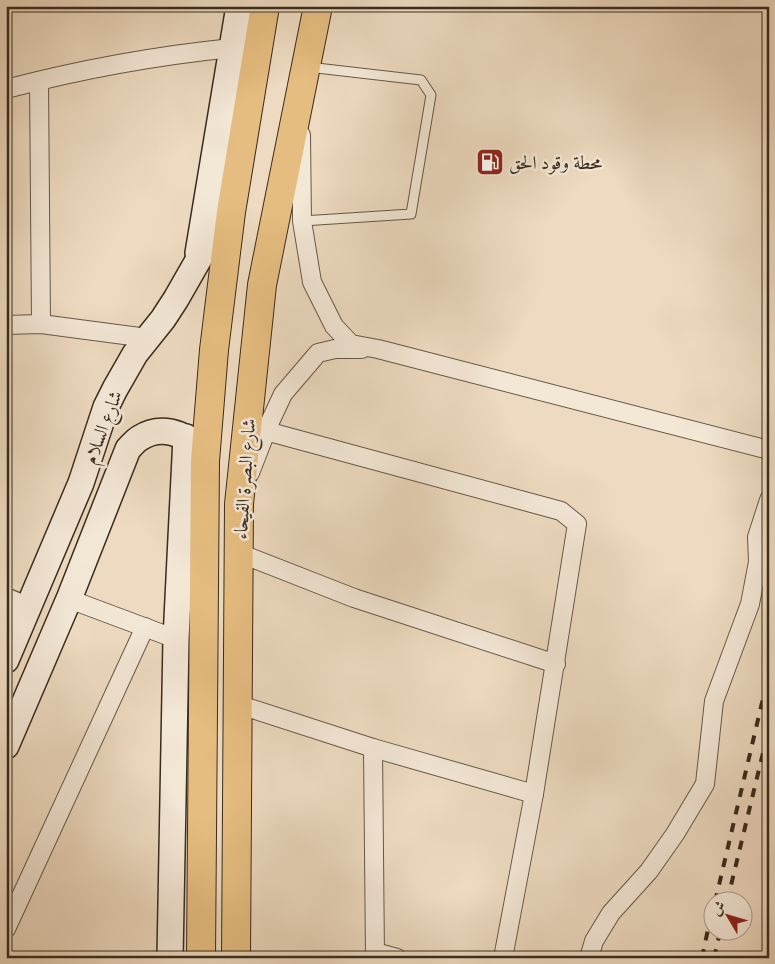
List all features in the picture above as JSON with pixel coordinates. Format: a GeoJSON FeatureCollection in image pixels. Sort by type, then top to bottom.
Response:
{"type":"FeatureCollection","features":[{"type":"Feature","properties":{"kind":"highway","name":"شارع البصرة الفيحاء"},"geometry":{"type":"LineString","coordinates":[[202,958],[205,462],[214,350],[231,212],[265,6]]}},
{"type":"Feature","properties":{"kind":"highway","name":"شارع البصرة الفيحاء"},"geometry":{"type":"LineString","coordinates":[[236,958],[239,504],[262,285],[318,6]]}},
{"type":"Feature","properties":{"kind":"main road"},"geometry":{"type":"LineString","coordinates":[[197,260],[239,6]]}},
{"type":"Feature","properties":{"kind":"main road","name":"شارع السلام"},"geometry":{"type":"LineString","coordinates":[[6,660],[17,604],[81,483],[106,408],[124,372],[147,338],[163,319],[197,260],[231,212]]}},
{"type":"Feature","properties":{"kind":"main road","name":"شارع السلام"},"geometry":{"type":"LineString","coordinates":[[6,746],[69,599],[128,449],[140,438],[155,432],[171,432],[186,437]]}},
{"type":"Feature","properties":{"kind":"main road"},"geometry":{"type":"LineString","coordinates":[[186,437],[198,447],[205,462]]}},
{"type":"Feature","properties":{"kind":"main road"},"geometry":{"type":"LineString","coordinates":[[170,958],[176,640],[186,437]]}},
{"type":"Feature","properties":{"kind":"main road"},"geometry":{"type":"LineString","coordinates":[[81,483],[111,494]]}},
{"type":"Feature","properties":{"kind":"street"},"geometry":{"type":"LineString","coordinates":[[6,89],[116,63],[232,48]]}},
{"type":"Feature","properties":{"kind":"street"},"geometry":{"type":"LineString","coordinates":[[38,81],[41,324]]}},
{"type":"Feature","properties":{"kind":"street"},"geometry":{"type":"LineString","coordinates":[[300,95],[302,221],[312,282],[334,326],[351,344],[378,349],[769,450]]}},
{"type":"Feature","properties":{"kind":"street"},"geometry":{"type":"LineString","coordinates":[[6,324],[41,324],[147,338]]}},
{"type":"Feature","properties":{"kind":"street"},"geometry":{"type":"LineString","coordinates":[[239,504],[266,431],[283,394],[318,353],[335,349],[378,349]]}},
{"type":"Feature","properties":{"kind":"street"},"geometry":{"type":"LineString","coordinates":[[266,431],[561,511],[576,524],[556,664],[503,958]]}},
{"type":"Feature","properties":{"kind":"street"},"geometry":{"type":"LineString","coordinates":[[589,958],[594,941],[611,913],[654,864],[675,834],[705,784],[714,701],[750,604],[758,562],[757,537],[769,500]]}},
{"type":"Feature","properties":{"kind":"street"},"geometry":{"type":"LineString","coordinates":[[239,553],[354,598],[556,664]]}},
{"type":"Feature","properties":{"kind":"street"},"geometry":{"type":"LineString","coordinates":[[69,599],[176,640]]}},
{"type":"Feature","properties":{"kind":"street"},"geometry":{"type":"LineString","coordinates":[[6,929],[145,627]]}},
{"type":"Feature","properties":{"kind":"street"},"geometry":{"type":"LineString","coordinates":[[238,704],[373,748],[534,794]]}},
{"type":"Feature","properties":{"kind":"street"},"geometry":{"type":"LineString","coordinates":[[373,748],[375,955],[397,958]]}},
{"type":"Feature","properties":{"kind":"lane"},"geometry":{"type":"LineString","coordinates":[[302,221],[412,214],[431,95],[422,80],[306,67]]}},
{"type":"Feature","properties":{"kind":"railway"},"geometry":{"type":"LineString","coordinates":[[717,892],[769,673]]}},
{"type":"Feature","properties":{"kind":"railway"},"geometry":{"type":"LineString","coordinates":[[729,892],[769,728]]}},
{"type":"Feature","properties":{"kind":"railway"},"geometry":{"type":"LineString","coordinates":[[702,958],[705,942]]}},
{"type":"Feature","properties":{"kind":"railway"},"geometry":{"type":"LineString","coordinates":[[714,958],[718,942]]}},
{"type":"Feature","properties":{"kind":"place","name":"محطة وقود الحق"},"geometry":{"type":"Point","coordinates":[490,162]}}]}
